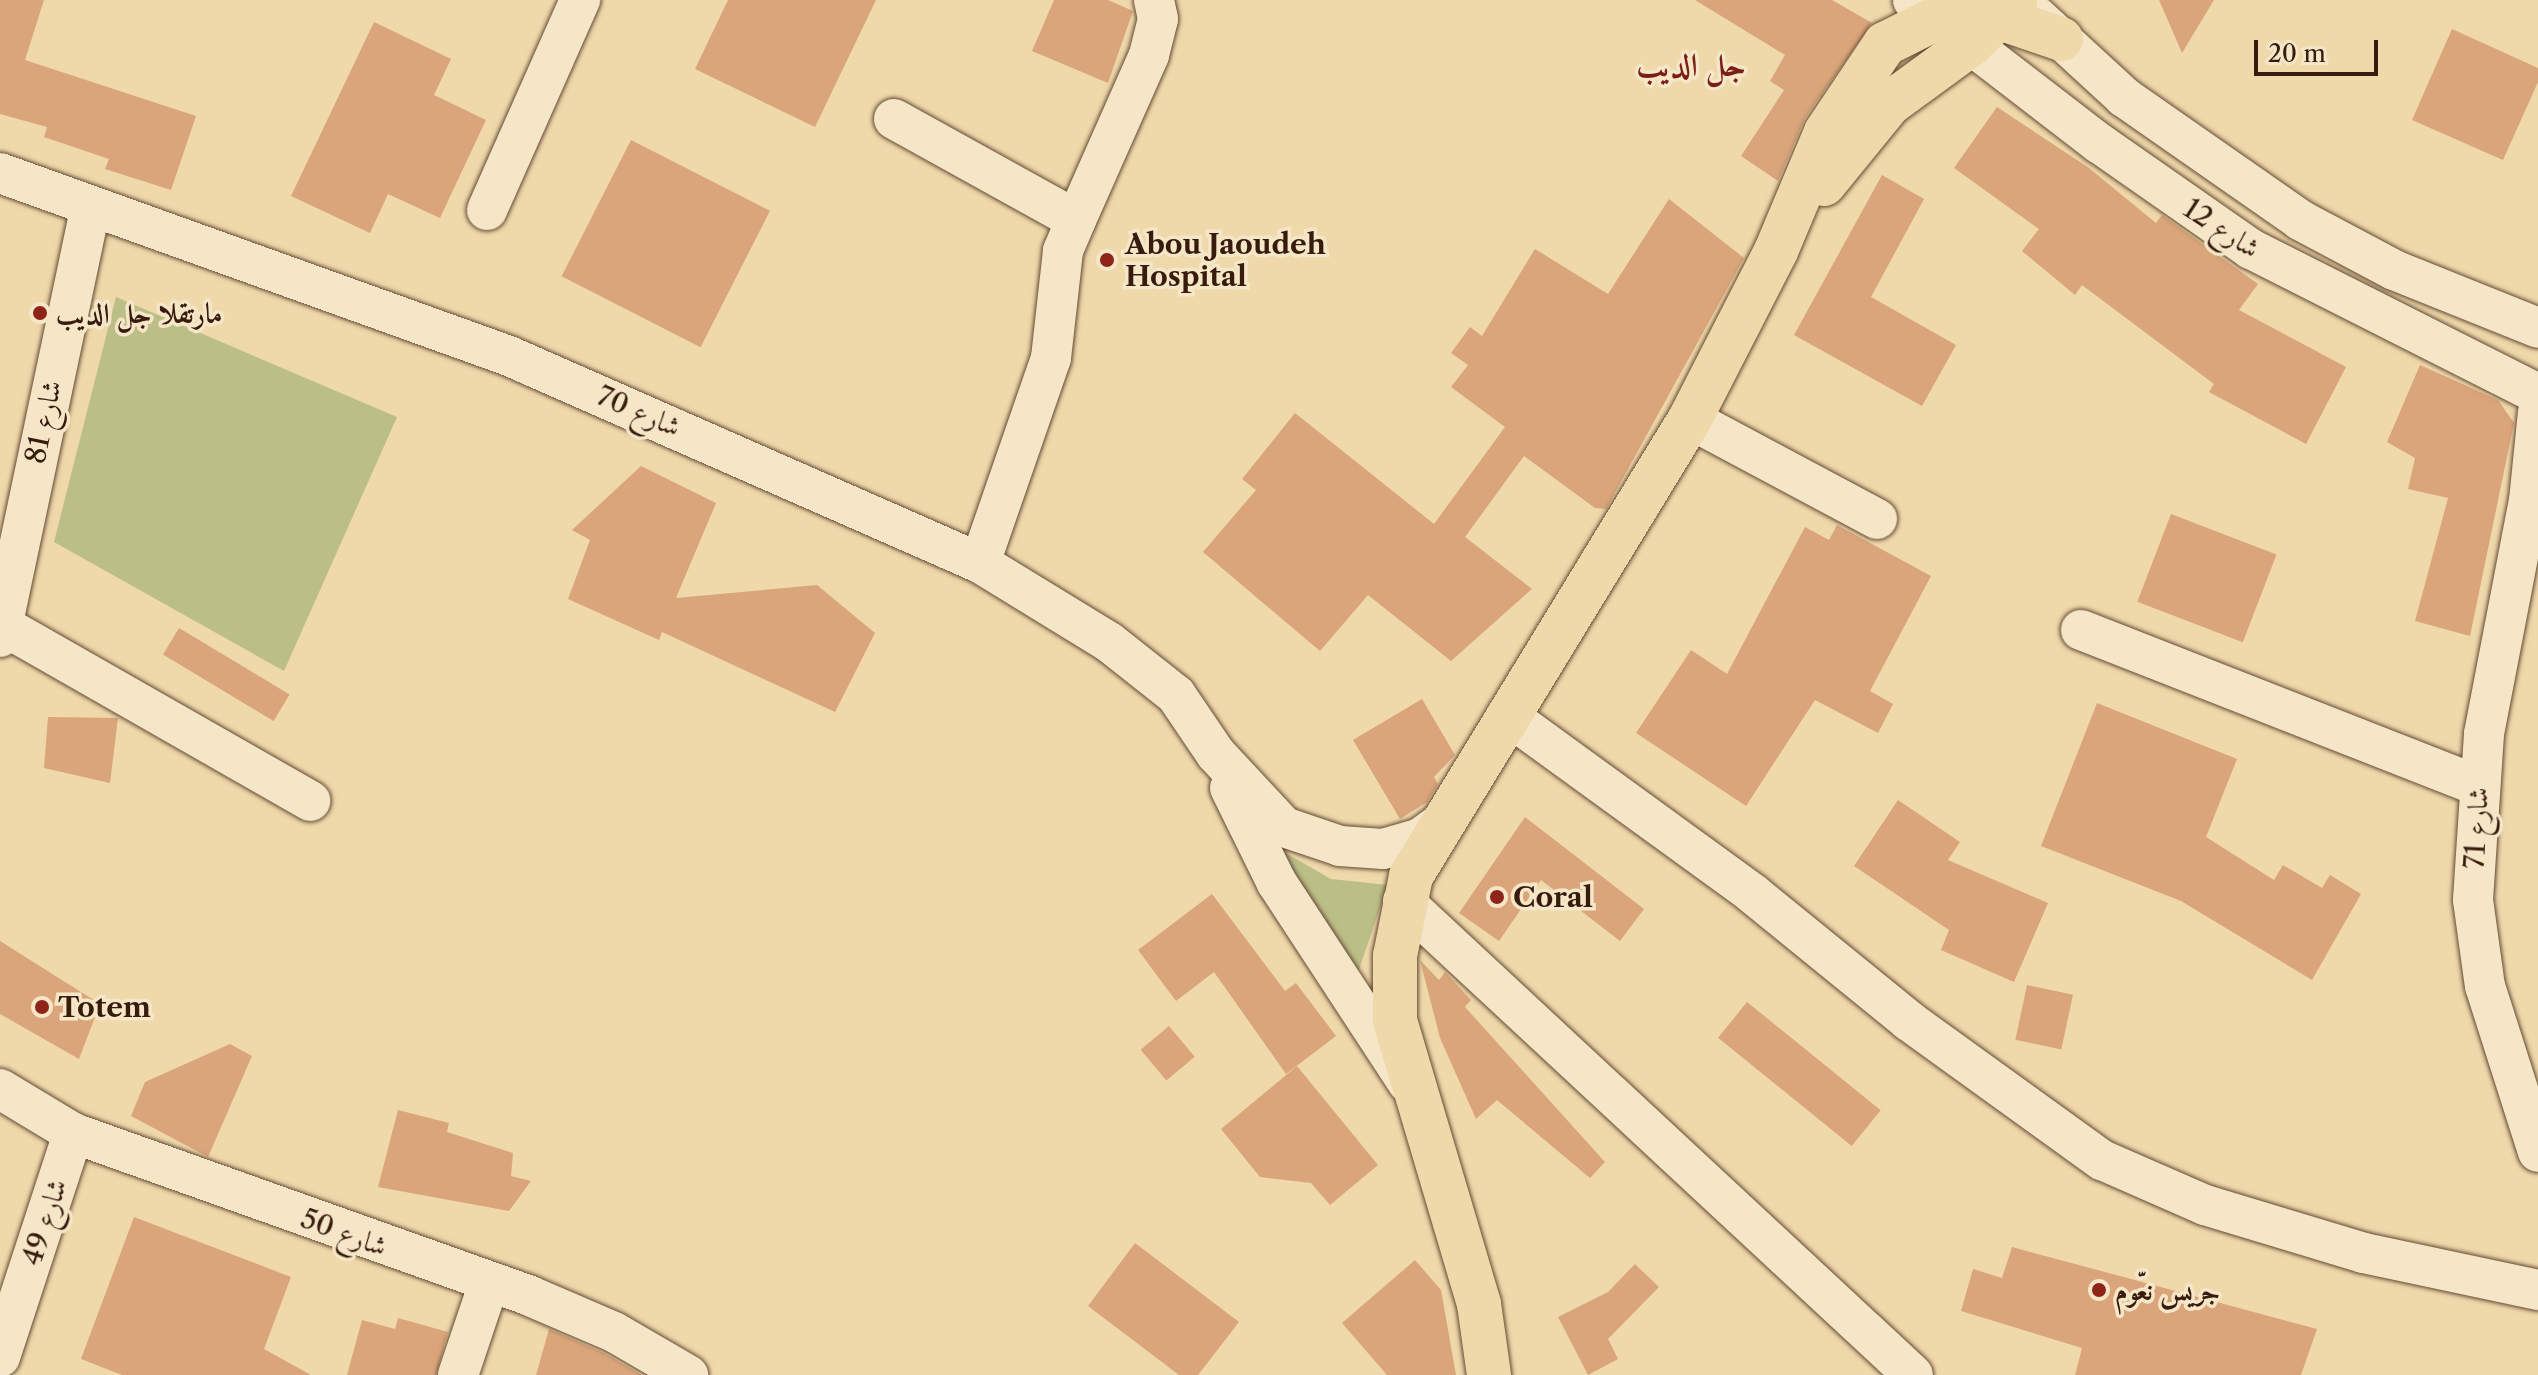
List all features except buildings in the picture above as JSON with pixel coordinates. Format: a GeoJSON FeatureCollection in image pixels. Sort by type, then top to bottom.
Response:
{"type":"FeatureCollection","features":[{"type":"Feature","properties":{"kind":"main road"},"geometry":{"type":"LineString","coordinates":[[1489,1375],[1459,1230],[1412,1090],[1393,998],[1403,901],[1440,824],[1690,419],[1776,251],[1826,132],[1853,87],[1885,44],[1923,8],[1973,9],[2001,16],[2061,39]]}},
{"type":"Feature","properties":{"kind":"main road"},"geometry":{"type":"LineString","coordinates":[[1776,251],[1889,104],[2001,16]]}},
{"type":"Feature","properties":{"kind":"street"},"geometry":{"type":"LineString","coordinates":[[487,210],[580,0]]}},
{"type":"Feature","properties":{"kind":"street"},"geometry":{"type":"LineString","coordinates":[[980,563],[1051,358],[1063,251],[1149,55],[1158,19],[1154,0]]}},
{"type":"Feature","properties":{"kind":"street","name":"شارع 12"},"geometry":{"type":"LineString","coordinates":[[2001,16],[2251,249],[2538,394]]}},
{"type":"Feature","properties":{"kind":"street","name":"شارع 12"},"geometry":{"type":"LineString","coordinates":[[2061,39],[2209,162],[2300,220],[2394,270],[2538,328]]}},
{"type":"Feature","properties":{"kind":"street"},"geometry":{"type":"LineString","coordinates":[[894,119],[1076,220]]}},
{"type":"Feature","properties":{"kind":"street","name":"شارع 70"},"geometry":{"type":"LineString","coordinates":[[0,173],[90,209],[509,356],[980,563],[1157,678],[1183,704],[1216,754]]}},
{"type":"Feature","properties":{"kind":"street","name":"شارع 81"},"geometry":{"type":"LineString","coordinates":[[1,631],[90,209]]}},
{"type":"Feature","properties":{"kind":"street","name":"شارع 71"},"geometry":{"type":"LineString","coordinates":[[2538,412],[2533,492],[2477,785],[2473,900],[2485,986],[2538,1152]]}},
{"type":"Feature","properties":{"kind":"street"},"geometry":{"type":"LineString","coordinates":[[1690,419],[1877,519]]}},
{"type":"Feature","properties":{"kind":"street"},"geometry":{"type":"LineString","coordinates":[[2081,630],[2477,785]]}},
{"type":"Feature","properties":{"kind":"street"},"geometry":{"type":"LineString","coordinates":[[1,631],[310,801]]}},
{"type":"Feature","properties":{"kind":"street"},"geometry":{"type":"LineString","coordinates":[[1507,715],[2102,1160],[2205,1205],[2364,1253],[2538,1290]]}},
{"type":"Feature","properties":{"kind":"street"},"geometry":{"type":"LineString","coordinates":[[1216,754],[1272,817],[1314,840],[1383,849],[1419,839],[1440,824]]}},
{"type":"Feature","properties":{"kind":"street"},"geometry":{"type":"LineString","coordinates":[[1216,754],[1277,883],[1412,1090]]}},
{"type":"Feature","properties":{"kind":"street"},"geometry":{"type":"LineString","coordinates":[[1403,901],[1913,1375]]}},
{"type":"Feature","properties":{"kind":"street","name":"شارع 50"},"geometry":{"type":"LineString","coordinates":[[0,1089],[73,1133],[489,1283],[614,1332],[688,1375]]}},
{"type":"Feature","properties":{"kind":"street","name":"شارع 49"},"geometry":{"type":"LineString","coordinates":[[0,1357],[73,1133]]}},
{"type":"Feature","properties":{"kind":"street"},"geometry":{"type":"LineString","coordinates":[[458,1375],[489,1283]]}},
{"type":"Feature","properties":{"kind":"green space"},"geometry":{"type":"Polygon","coordinates":[[[116,297],[397,417],[284,671],[54,542],[116,297]]]}},
{"type":"Feature","properties":{"kind":"green space"},"geometry":{"type":"Polygon","coordinates":[[[1277,848],[1331,879],[1388,885],[1353,987],[1277,848]]]}},
{"type":"Feature","properties":{"kind":"place","name":"Abou Jaoudeh Hospital"},"geometry":{"type":"Point","coordinates":[1107,260]}},
{"type":"Feature","properties":{"kind":"place","name":"مارتقلا جل الديب"},"geometry":{"type":"Point","coordinates":[40,313]}},
{"type":"Feature","properties":{"kind":"place","name":"Coral"},"geometry":{"type":"Point","coordinates":[1497,897]}},
{"type":"Feature","properties":{"kind":"place","name":"Totem"},"geometry":{"type":"Point","coordinates":[42,1007]}},
{"type":"Feature","properties":{"kind":"place","name":"جريس نعّوم"},"geometry":{"type":"Point","coordinates":[2099,1290]}},
{"type":"Feature","properties":{"kind":"district","name":"جل الديب"},"geometry":{"type":"Point","coordinates":[1691,65]}}]}
